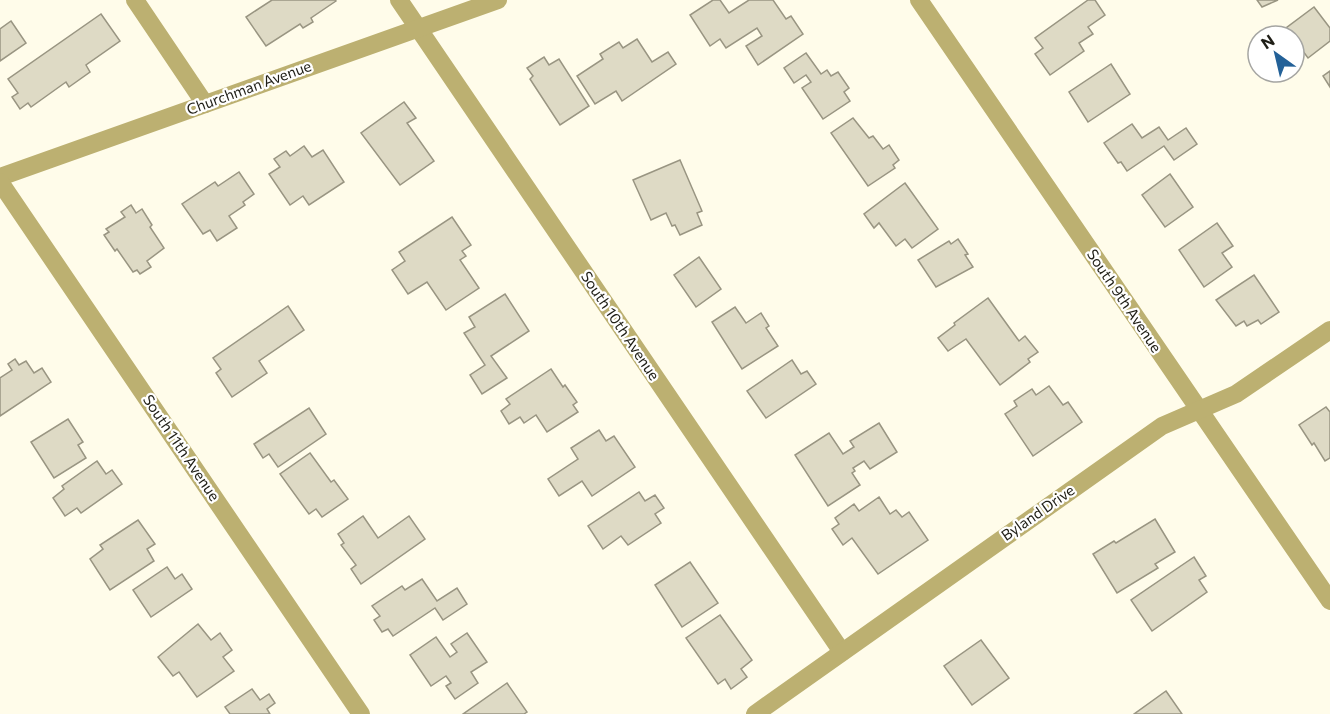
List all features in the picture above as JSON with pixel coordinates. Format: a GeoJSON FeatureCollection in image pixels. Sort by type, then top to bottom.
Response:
{"type":"FeatureCollection","features":[{"type":"Feature","properties":{"kind":"street"},"geometry":{"type":"LineString","coordinates":[[135,0],[205,104]]}},
{"type":"Feature","properties":{"kind":"street","name":"South 10th Avenue"},"geometry":{"type":"LineString","coordinates":[[399,0],[842,652]]}},
{"type":"Feature","properties":{"kind":"street","name":"Churchman Avenue"},"geometry":{"type":"LineString","coordinates":[[0,177],[498,0]]}},
{"type":"Feature","properties":{"kind":"street","name":"South 9th Avenue"},"geometry":{"type":"LineString","coordinates":[[918,0],[1330,601]]}},
{"type":"Feature","properties":{"kind":"street","name":"South 11th Avenue"},"geometry":{"type":"LineString","coordinates":[[0,182],[361,714]]}},
{"type":"Feature","properties":{"kind":"street","name":"Byland Drive"},"geometry":{"type":"LineString","coordinates":[[755,714],[1154,431],[1236,394],[1330,330]]}},
{"type":"Feature","properties":{"kind":"building"},"geometry":{"type":"Polygon","coordinates":[[[272,0],[336,1],[311,18],[313,22],[303,28],[300,24],[266,46],[246,17],[272,0]]]}},
{"type":"Feature","properties":{"kind":"building"},"geometry":{"type":"Polygon","coordinates":[[[713,0],[720,0],[729,13],[749,0],[773,0],[786,19],[791,16],[803,34],[758,65],[746,46],[762,36],[757,28],[726,48],[720,39],[710,46],[690,15],[713,0]]]}},
{"type":"Feature","properties":{"kind":"building"},"geometry":{"type":"Polygon","coordinates":[[[1088,0],[1095,0],[1105,15],[1088,27],[1093,34],[1079,43],[1084,51],[1050,75],[1035,54],[1043,48],[1035,38],[1088,0]]]}},
{"type":"Feature","properties":{"kind":"building"},"geometry":{"type":"Polygon","coordinates":[[[1257,0],[1278,0],[1262,7],[1257,0]]]}},
{"type":"Feature","properties":{"kind":"building"},"geometry":{"type":"Polygon","coordinates":[[[1314,7],[1330,28],[1330,41],[1308,58],[1306,55],[1306,24],[1291,24],[1314,7]]]}},
{"type":"Feature","properties":{"kind":"building"},"geometry":{"type":"Polygon","coordinates":[[[101,14],[120,41],[86,65],[90,72],[69,87],[66,82],[31,107],[28,103],[20,109],[12,97],[18,93],[8,79],[101,14]]]}},
{"type":"Feature","properties":{"kind":"building"},"geometry":{"type":"Polygon","coordinates":[[[11,21],[26,43],[0,61],[0,29],[11,21]]]}},
{"type":"Feature","properties":{"kind":"building"},"geometry":{"type":"Polygon","coordinates":[[[637,39],[652,62],[668,52],[676,64],[622,101],[616,91],[595,104],[577,76],[603,59],[600,54],[619,42],[623,48],[637,39]]]}},
{"type":"Feature","properties":{"kind":"building"},"geometry":{"type":"Polygon","coordinates":[[[806,53],[821,74],[827,70],[831,76],[838,72],[849,88],[844,92],[850,101],[823,119],[802,88],[811,82],[806,75],[794,83],[784,68],[806,53]]]}},
{"type":"Feature","properties":{"kind":"building"},"geometry":{"type":"Polygon","coordinates":[[[544,57],[549,65],[559,59],[589,106],[560,125],[530,79],[533,76],[527,68],[544,57]]]}},
{"type":"Feature","properties":{"kind":"building"},"geometry":{"type":"Polygon","coordinates":[[[1111,64],[1130,94],[1088,122],[1069,92],[1111,64]]]}},
{"type":"Feature","properties":{"kind":"building"},"geometry":{"type":"Polygon","coordinates":[[[1330,71],[1330,87],[1323,76],[1330,71]]]}},
{"type":"Feature","properties":{"kind":"building"},"geometry":{"type":"Polygon","coordinates":[[[404,102],[416,118],[407,123],[434,161],[400,185],[361,133],[404,102]]]}},
{"type":"Feature","properties":{"kind":"building"},"geometry":{"type":"Polygon","coordinates":[[[853,118],[869,138],[873,136],[883,149],[889,145],[899,160],[893,165],[895,168],[868,186],[831,133],[853,118]]]}},
{"type":"Feature","properties":{"kind":"building"},"geometry":{"type":"Polygon","coordinates":[[[1132,124],[1142,138],[1159,127],[1168,140],[1186,128],[1197,144],[1174,160],[1164,146],[1127,171],[1121,162],[1118,163],[1104,143],[1132,124]]]}},
{"type":"Feature","properties":{"kind":"building"},"geometry":{"type":"Polygon","coordinates":[[[304,146],[312,157],[323,150],[344,182],[309,205],[303,196],[290,205],[269,174],[280,167],[274,159],[286,151],[290,156],[304,146]]]}},
{"type":"Feature","properties":{"kind":"building"},"geometry":{"type":"Polygon","coordinates":[[[680,160],[702,211],[697,213],[702,225],[680,235],[675,225],[672,226],[666,213],[651,220],[633,180],[680,160]]]}},
{"type":"Feature","properties":{"kind":"building"},"geometry":{"type":"Polygon","coordinates":[[[239,172],[254,194],[243,202],[245,205],[229,216],[237,228],[217,241],[210,230],[203,234],[182,204],[215,182],[218,186],[239,172]]]}},
{"type":"Feature","properties":{"kind":"building"},"geometry":{"type":"Polygon","coordinates":[[[1170,174],[1193,207],[1165,227],[1142,195],[1170,174]]]}},
{"type":"Feature","properties":{"kind":"building"},"geometry":{"type":"Polygon","coordinates":[[[905,183],[938,229],[912,248],[905,239],[896,246],[879,223],[874,228],[864,214],[905,183]]]}},
{"type":"Feature","properties":{"kind":"building"},"geometry":{"type":"Polygon","coordinates":[[[131,205],[136,213],[142,209],[152,225],[150,227],[164,248],[147,261],[151,267],[140,274],[137,270],[133,272],[104,235],[109,232],[106,229],[125,217],[121,212],[131,205]]]}},
{"type":"Feature","properties":{"kind":"building"},"geometry":{"type":"Polygon","coordinates":[[[452,217],[471,245],[462,251],[466,256],[460,260],[479,288],[446,310],[427,282],[408,294],[392,270],[405,261],[399,252],[452,217]]]}},
{"type":"Feature","properties":{"kind":"building"},"geometry":{"type":"Polygon","coordinates":[[[1217,223],[1233,246],[1222,253],[1232,267],[1204,287],[1179,250],[1217,223]]]}},
{"type":"Feature","properties":{"kind":"building"},"geometry":{"type":"Polygon","coordinates":[[[958,239],[973,267],[936,287],[918,260],[949,241],[951,244],[958,239]]]}},
{"type":"Feature","properties":{"kind":"building"},"geometry":{"type":"Polygon","coordinates":[[[699,257],[721,289],[696,307],[674,275],[699,257]]]}},
{"type":"Feature","properties":{"kind":"building"},"geometry":{"type":"Polygon","coordinates":[[[1254,275],[1279,312],[1261,324],[1258,320],[1247,326],[1244,321],[1236,326],[1216,300],[1254,275]]]}},
{"type":"Feature","properties":{"kind":"building"},"geometry":{"type":"Polygon","coordinates":[[[505,294],[529,331],[491,356],[507,378],[482,394],[470,375],[485,365],[464,333],[475,327],[469,317],[505,294]]]}},
{"type":"Feature","properties":{"kind":"building"},"geometry":{"type":"Polygon","coordinates":[[[988,298],[1019,341],[1025,336],[1038,352],[1028,359],[1030,362],[1000,385],[966,339],[948,351],[938,338],[988,298]]]}},
{"type":"Feature","properties":{"kind":"building"},"geometry":{"type":"Polygon","coordinates":[[[288,306],[304,330],[259,361],[267,373],[232,397],[216,373],[221,369],[213,358],[288,306]]]}},
{"type":"Feature","properties":{"kind":"building"},"geometry":{"type":"Polygon","coordinates":[[[735,307],[746,323],[761,313],[769,326],[766,328],[778,346],[742,369],[712,322],[735,307]]]}},
{"type":"Feature","properties":{"kind":"building"},"geometry":{"type":"Polygon","coordinates":[[[15,359],[19,365],[26,361],[34,373],[42,368],[51,382],[0,416],[0,378],[12,370],[8,364],[15,359]]]}},
{"type":"Feature","properties":{"kind":"building"},"geometry":{"type":"Polygon","coordinates":[[[792,360],[801,374],[807,371],[816,384],[766,418],[747,391],[792,360]]]}},
{"type":"Feature","properties":{"kind":"building"},"geometry":{"type":"Polygon","coordinates":[[[551,369],[577,402],[573,405],[578,412],[547,432],[536,415],[524,423],[520,417],[509,424],[501,411],[510,404],[506,399],[551,369]]]}},
{"type":"Feature","properties":{"kind":"building"},"geometry":{"type":"Polygon","coordinates":[[[1049,386],[1063,405],[1068,402],[1082,422],[1033,456],[1005,414],[1017,406],[1014,401],[1032,389],[1036,395],[1049,386]]]}},
{"type":"Feature","properties":{"kind":"building"},"geometry":{"type":"Polygon","coordinates":[[[1326,407],[1330,412],[1330,458],[1325,461],[1299,425],[1326,407]]]}},
{"type":"Feature","properties":{"kind":"building"},"geometry":{"type":"Polygon","coordinates":[[[309,408],[326,434],[278,467],[269,454],[263,458],[254,444],[309,408]]]}},
{"type":"Feature","properties":{"kind":"building"},"geometry":{"type":"Polygon","coordinates":[[[68,419],[83,442],[78,445],[86,458],[54,478],[31,442],[68,419]]]}},
{"type":"Feature","properties":{"kind":"building"},"geometry":{"type":"Polygon","coordinates":[[[879,423],[897,452],[870,469],[864,461],[853,468],[855,471],[852,473],[860,485],[828,506],[795,455],[829,433],[843,454],[854,447],[850,441],[879,423]]]}},
{"type":"Feature","properties":{"kind":"building"},"geometry":{"type":"Polygon","coordinates":[[[599,430],[606,441],[614,436],[635,467],[592,496],[582,481],[559,496],[548,479],[578,459],[571,448],[599,430]]]}},
{"type":"Feature","properties":{"kind":"building"},"geometry":{"type":"Polygon","coordinates":[[[310,453],[331,482],[334,480],[348,499],[322,517],[316,509],[309,514],[280,474],[310,453]]]}},
{"type":"Feature","properties":{"kind":"building"},"geometry":{"type":"Polygon","coordinates":[[[97,461],[106,474],[112,470],[122,484],[81,513],[77,508],[65,516],[53,498],[64,489],[62,486],[97,461]]]}},
{"type":"Feature","properties":{"kind":"building"},"geometry":{"type":"Polygon","coordinates":[[[639,492],[645,501],[655,495],[664,508],[655,514],[661,523],[628,545],[621,536],[603,549],[588,526],[639,492]]]}},
{"type":"Feature","properties":{"kind":"building"},"geometry":{"type":"Polygon","coordinates":[[[879,497],[890,514],[896,510],[902,517],[909,512],[928,540],[878,574],[852,538],[843,545],[832,529],[839,524],[835,518],[854,504],[859,511],[879,497]]]}},
{"type":"Feature","properties":{"kind":"building"},"geometry":{"type":"Polygon","coordinates":[[[363,516],[378,538],[409,516],[425,539],[361,584],[351,569],[356,565],[341,545],[344,543],[338,534],[363,516]]]}},
{"type":"Feature","properties":{"kind":"building"},"geometry":{"type":"Polygon","coordinates":[[[1155,519],[1175,552],[1155,564],[1158,568],[1117,593],[1093,554],[1155,519]]]}},
{"type":"Feature","properties":{"kind":"building"},"geometry":{"type":"Polygon","coordinates":[[[138,520],[155,544],[147,549],[154,561],[110,590],[90,559],[103,549],[100,545],[138,520]]]}},
{"type":"Feature","properties":{"kind":"building"},"geometry":{"type":"Polygon","coordinates":[[[1194,557],[1206,576],[1199,580],[1207,592],[1152,631],[1131,600],[1194,557]]]}},
{"type":"Feature","properties":{"kind":"building"},"geometry":{"type":"Polygon","coordinates":[[[690,562],[718,603],[682,627],[655,585],[690,562]]]}},
{"type":"Feature","properties":{"kind":"building"},"geometry":{"type":"Polygon","coordinates":[[[167,567],[175,579],[182,574],[192,589],[151,617],[133,590],[167,567]]]}},
{"type":"Feature","properties":{"kind":"building"},"geometry":{"type":"Polygon","coordinates":[[[422,579],[437,601],[457,588],[467,604],[443,620],[435,608],[393,636],[388,629],[382,632],[374,620],[380,616],[372,606],[402,586],[405,590],[422,579]]]}},
{"type":"Feature","properties":{"kind":"building"},"geometry":{"type":"Polygon","coordinates":[[[720,615],[752,660],[741,669],[747,677],[731,689],[725,679],[718,684],[686,638],[720,615]]]}},
{"type":"Feature","properties":{"kind":"building"},"geometry":{"type":"Polygon","coordinates":[[[198,624],[211,640],[220,633],[232,650],[223,657],[234,671],[197,697],[179,672],[173,676],[158,657],[198,624]]]}},
{"type":"Feature","properties":{"kind":"building"},"geometry":{"type":"Polygon","coordinates":[[[467,633],[487,662],[471,672],[478,683],[455,699],[446,686],[451,683],[446,676],[431,686],[410,655],[436,637],[450,657],[457,652],[451,644],[467,633]]]}},
{"type":"Feature","properties":{"kind":"building"},"geometry":{"type":"Polygon","coordinates":[[[981,640],[1009,678],[972,705],[944,666],[981,640]]]}},
{"type":"Feature","properties":{"kind":"building"},"geometry":{"type":"Polygon","coordinates":[[[507,683],[527,712],[524,714],[463,714],[507,683]]]}},
{"type":"Feature","properties":{"kind":"building"},"geometry":{"type":"Polygon","coordinates":[[[252,689],[260,700],[269,694],[275,703],[267,709],[270,714],[230,714],[225,707],[252,689]]]}},
{"type":"Feature","properties":{"kind":"building"},"geometry":{"type":"Polygon","coordinates":[[[1166,691],[1182,714],[1134,714],[1166,691]]]}}]}
